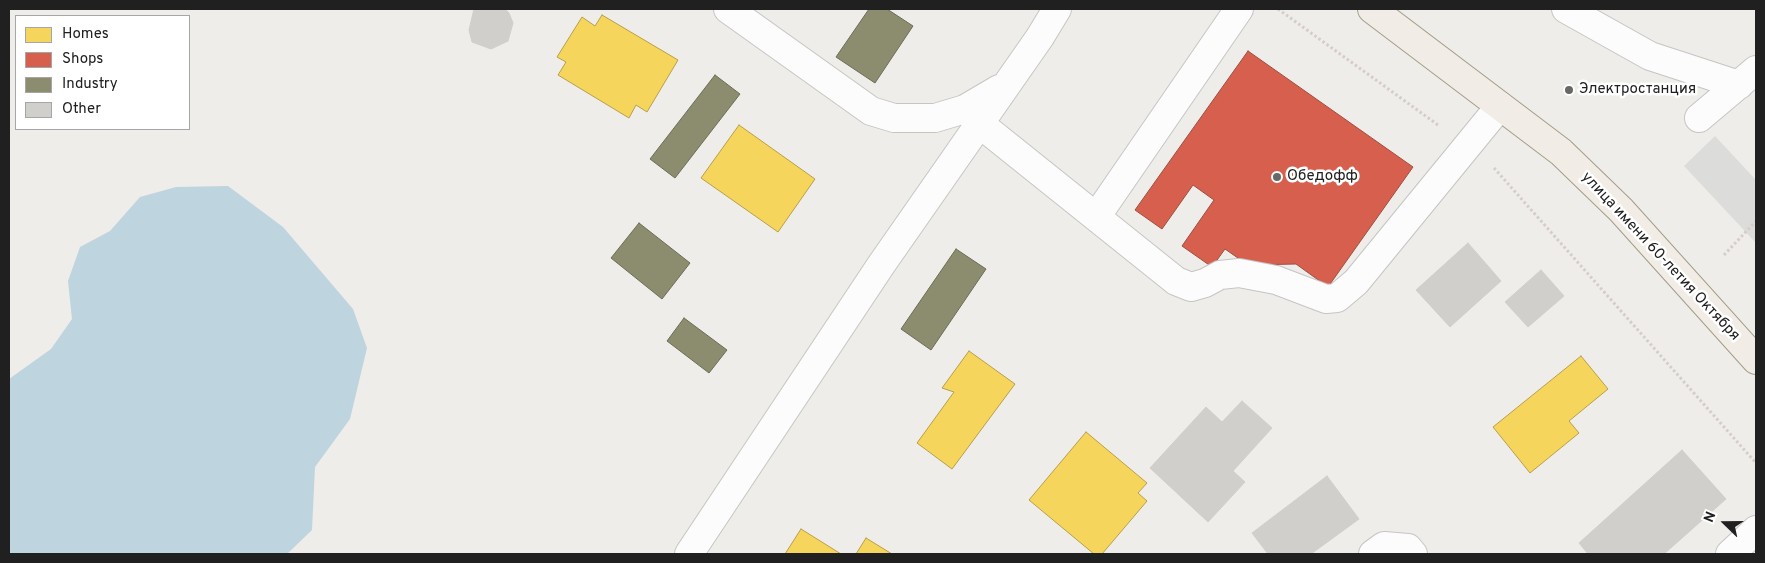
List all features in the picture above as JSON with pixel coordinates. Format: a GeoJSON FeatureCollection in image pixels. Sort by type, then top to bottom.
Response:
{"type":"FeatureCollection","features":[{"type":"Feature","properties":{"kind":"main road","name":"улица имени 60-летия Октября"},"geometry":{"type":"LineString","coordinates":[[1372,9],[1561,152],[1621,210],[1756,360]]}},
{"type":"Feature","properties":{"kind":"street"},"geometry":{"type":"LineString","coordinates":[[728,9],[871,112],[894,118],[935,118],[965,109],[1007,85]]}},
{"type":"Feature","properties":{"kind":"street"},"geometry":{"type":"LineString","coordinates":[[689,554],[881,265],[1040,38],[1057,9]]}},
{"type":"Feature","properties":{"kind":"street"},"geometry":{"type":"LineString","coordinates":[[1096,217],[1239,9]]}},
{"type":"Feature","properties":{"kind":"street"},"geometry":{"type":"LineString","coordinates":[[1566,9],[1650,56],[1748,78]]}},
{"type":"Feature","properties":{"kind":"street"},"geometry":{"type":"LineString","coordinates":[[1699,118],[1748,78]]}},
{"type":"Feature","properties":{"kind":"street"},"geometry":{"type":"LineString","coordinates":[[980,124],[1176,281],[1191,287],[1205,283],[1220,275],[1239,274],[1276,280],[1326,299],[1337,298],[1356,282],[1500,106]]}},
{"type":"Feature","properties":{"kind":"street"},"geometry":{"type":"LineString","coordinates":[[1730,554],[1756,530]]}},
{"type":"Feature","properties":{"kind":"street"},"geometry":{"type":"LineString","coordinates":[[1373,554],[1384,546],[1408,548],[1413,554]]}},
{"type":"Feature","properties":{"kind":"path"},"geometry":{"type":"LineString","coordinates":[[1278,9],[1484,157],[1756,463]]}},
{"type":"Feature","properties":{"kind":"path"},"geometry":{"type":"LineString","coordinates":[[1724,256],[1756,221]]}},
{"type":"Feature","properties":{"kind":"shaded area"},"geometry":{"type":"Polygon","coordinates":[[[1715,136],[1756,180],[1756,243],[1684,166],[1715,136]]]}},
{"type":"Feature","properties":{"kind":"water"},"geometry":{"type":"Polygon","coordinates":[[[228,186],[283,227],[353,309],[367,348],[350,419],[315,467],[312,530],[287,554],[9,554],[9,379],[51,349],[72,319],[68,281],[80,247],[110,231],[140,197],[176,187],[228,186]]]}},
{"type":"Feature","properties":{"kind":"building: Homes"},"geometry":{"type":"Polygon","coordinates":[[[602,15],[678,60],[647,112],[636,105],[629,118],[558,75],[566,62],[557,57],[582,17],[595,26],[602,15]]]}},
{"type":"Feature","properties":{"kind":"building: Homes"},"geometry":{"type":"Polygon","coordinates":[[[739,125],[815,179],[778,232],[701,178],[739,125]]]}},
{"type":"Feature","properties":{"kind":"building: Homes"},"geometry":{"type":"Polygon","coordinates":[[[969,351],[1015,384],[952,469],[917,443],[954,392],[942,388],[969,351]]]}},
{"type":"Feature","properties":{"kind":"building: Homes"},"geometry":{"type":"Polygon","coordinates":[[[1581,356],[1608,389],[1569,421],[1579,433],[1530,473],[1493,427],[1581,356]]]}},
{"type":"Feature","properties":{"kind":"building: Homes"},"geometry":{"type":"Polygon","coordinates":[[[1086,432],[1147,483],[1138,493],[1147,501],[1102,554],[1094,554],[1029,500],[1086,432]]]}},
{"type":"Feature","properties":{"kind":"building: Homes"},"geometry":{"type":"Polygon","coordinates":[[[801,529],[841,554],[785,554],[801,529]]]}},
{"type":"Feature","properties":{"kind":"building: Homes"},"geometry":{"type":"Polygon","coordinates":[[[866,538],[892,554],[856,554],[866,538]]]}},
{"type":"Feature","properties":{"kind":"building: Shops"},"geometry":{"type":"Polygon","coordinates":[[[1248,51],[1413,167],[1328,287],[1296,264],[1248,265],[1225,249],[1212,267],[1182,246],[1214,200],[1193,185],[1162,229],[1135,210],[1248,51]]]}},
{"type":"Feature","properties":{"kind":"building: Industry"},"geometry":{"type":"Polygon","coordinates":[[[869,9],[887,9],[913,26],[875,83],[836,57],[869,9]]]}},
{"type":"Feature","properties":{"kind":"building: Industry"},"geometry":{"type":"Polygon","coordinates":[[[715,75],[740,94],[675,178],[650,159],[715,75]]]}},
{"type":"Feature","properties":{"kind":"building: Industry"},"geometry":{"type":"Polygon","coordinates":[[[639,223],[690,263],[662,299],[611,258],[639,223]]]}},
{"type":"Feature","properties":{"kind":"building: Industry"},"geometry":{"type":"Polygon","coordinates":[[[956,249],[986,269],[931,350],[901,329],[956,249]]]}},
{"type":"Feature","properties":{"kind":"building: Industry"},"geometry":{"type":"Polygon","coordinates":[[[684,318],[727,350],[709,373],[667,341],[684,318]]]}},
{"type":"Feature","properties":{"kind":"building: Other"},"geometry":{"type":"Polygon","coordinates":[[[474,9],[505,9],[513,23],[508,41],[491,49],[472,42],[469,30],[474,9]]]}},
{"type":"Feature","properties":{"kind":"building: Other"},"geometry":{"type":"Polygon","coordinates":[[[1468,243],[1501,281],[1450,327],[1416,290],[1468,243]]]}},
{"type":"Feature","properties":{"kind":"building: Other"},"geometry":{"type":"Polygon","coordinates":[[[1541,270],[1564,296],[1528,327],[1505,302],[1541,270]]]}},
{"type":"Feature","properties":{"kind":"building: Other"},"geometry":{"type":"Polygon","coordinates":[[[1242,401],[1272,428],[1233,471],[1245,482],[1208,522],[1150,468],[1206,407],[1222,422],[1242,401]]]}},
{"type":"Feature","properties":{"kind":"building: Other"},"geometry":{"type":"Polygon","coordinates":[[[1682,450],[1726,499],[1664,554],[1588,554],[1579,543],[1682,450]]]}},
{"type":"Feature","properties":{"kind":"building: Other"},"geometry":{"type":"Polygon","coordinates":[[[1327,476],[1359,519],[1311,554],[1268,554],[1252,533],[1327,476]]]}},
{"type":"Feature","properties":{"kind":"place","name":"Электростанция"},"geometry":{"type":"Point","coordinates":[1569,90]}},
{"type":"Feature","properties":{"kind":"place","name":"Обедофф"},"geometry":{"type":"Point","coordinates":[1277,177]}}]}
